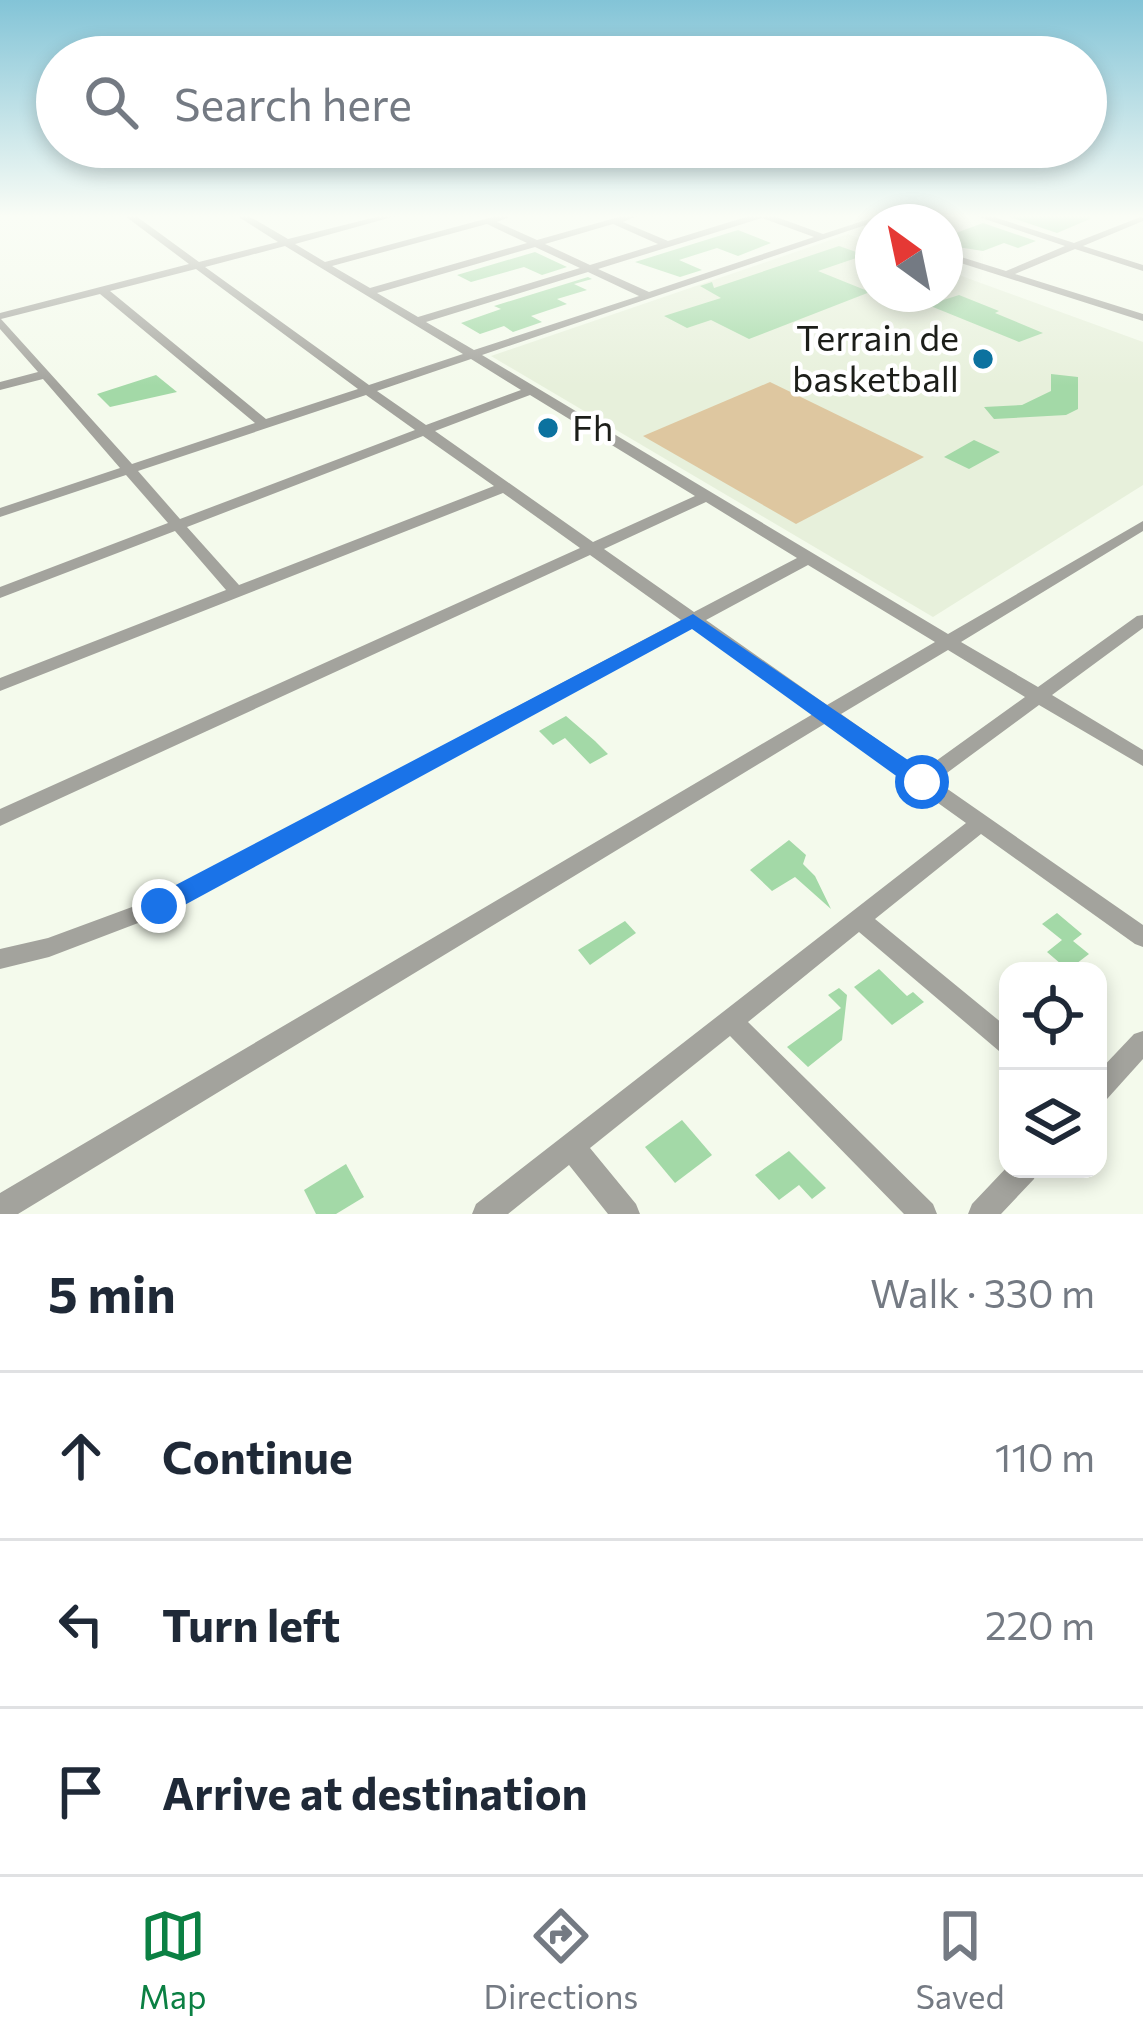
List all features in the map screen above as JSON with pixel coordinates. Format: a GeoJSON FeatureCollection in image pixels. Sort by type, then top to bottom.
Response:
{"type":"FeatureCollection","features":[{"type":"Feature","properties":{"kind":"street"},"geometry":{"type":"LineString","coordinates":[[169,273],[0,319],[237,593]]}},
{"type":"Feature","properties":{"kind":"street"},"geometry":{"type":"LineString","coordinates":[[209,273],[367,390],[1143,938]]}},
{"type":"Feature","properties":{"kind":"street"},"geometry":{"type":"LineString","coordinates":[[336,273],[1143,759]]}},
{"type":"Feature","properties":{"kind":"street"},"geometry":{"type":"LineString","coordinates":[[368,292],[436,273]]}},
{"type":"Feature","properties":{"kind":"street"},"geometry":{"type":"LineString","coordinates":[[417,321],[575,273]]}},
{"type":"Feature","properties":{"kind":"street"},"geometry":{"type":"LineString","coordinates":[[600,273],[648,296]]}},
{"type":"Feature","properties":{"kind":"street"},"geometry":{"type":"LineString","coordinates":[[0,513],[717,273]]}},
{"type":"Feature","properties":{"kind":"street"},"geometry":{"type":"LineString","coordinates":[[993,273],[1143,328]]}},
{"type":"Feature","properties":{"kind":"street"},"geometry":{"type":"LineString","coordinates":[[1012,273],[1143,318]]}},
{"type":"Feature","properties":{"kind":"street"},"geometry":{"type":"LineString","coordinates":[[102,290],[265,425]]}},
{"type":"Feature","properties":{"kind":"street"},"geometry":{"type":"LineString","coordinates":[[0,386],[46,374]]}},
{"type":"Feature","properties":{"kind":"street"},"geometry":{"type":"LineString","coordinates":[[0,593],[531,390]]}},
{"type":"Feature","properties":{"kind":"street"},"geometry":{"type":"LineString","coordinates":[[0,685],[505,487]]}},
{"type":"Feature","properties":{"kind":"street"},"geometry":{"type":"LineString","coordinates":[[0,818],[707,496]]}},
{"type":"Feature","properties":{"kind":"street"},"geometry":{"type":"LineString","coordinates":[[0,1208],[1143,525]]}},
{"type":"Feature","properties":{"kind":"street"},"geometry":{"type":"LineString","coordinates":[[0,958],[49,946],[159,906],[809,558]]}},
{"type":"Feature","properties":{"kind":"street"},"geometry":{"type":"LineString","coordinates":[[922,782],[1143,620]]}},
{"type":"Feature","properties":{"kind":"street"},"geometry":{"type":"LineString","coordinates":[[1123,635],[1143,646]]}},
{"type":"Feature","properties":{"kind":"street"},"geometry":{"type":"LineString","coordinates":[[486,1214],[981,823]]}},
{"type":"Feature","properties":{"kind":"street"},"geometry":{"type":"LineString","coordinates":[[860,920],[999,1036]]}},
{"type":"Feature","properties":{"kind":"street"},"geometry":{"type":"LineString","coordinates":[[730,1021],[923,1214]]}},
{"type":"Feature","properties":{"kind":"street"},"geometry":{"type":"LineString","coordinates":[[1107,1080],[1143,1042]]}},
{"type":"Feature","properties":{"kind":"street"},"geometry":{"type":"LineString","coordinates":[[572,1147],[626,1214]]}},
{"type":"Feature","properties":{"kind":"street"},"geometry":{"type":"LineString","coordinates":[[982,1214],[1016,1178]]}},
{"type":"Feature","properties":{"kind":"shaded area"},"geometry":{"type":"Polygon","coordinates":[[[735,273],[855,273],[855,312],[963,312],[963,277],[1143,342],[1143,485],[933,617],[491,356],[735,273]]]}},
{"type":"Feature","properties":{"kind":"shaded area"},"geometry":{"type":"Polygon","coordinates":[[[770,382],[924,457],[796,524],[643,436],[770,382]]]}},
{"type":"Feature","properties":{"kind":"building"},"geometry":{"type":"Polygon","coordinates":[[[465,273],[504,273],[471,282],[457,275],[465,273]]]}},
{"type":"Feature","properties":{"kind":"building"},"geometry":{"type":"Polygon","coordinates":[[[760,273],[822,273],[855,286],[855,298],[749,339],[711,320],[687,328],[664,316],[721,298],[700,286],[712,282],[714,288],[760,273]]]}},
{"type":"Feature","properties":{"kind":"building"},"geometry":{"type":"Polygon","coordinates":[[[592,279],[574,284],[587,290],[557,299],[567,304],[531,316],[542,322],[513,332],[504,326],[480,334],[461,323],[501,309],[494,306],[592,279]]]}},
{"type":"Feature","properties":{"kind":"building"},"geometry":{"type":"Polygon","coordinates":[[[963,297],[1043,333],[1019,342],[945,312],[963,312],[963,297]]]}},
{"type":"Feature","properties":{"kind":"building"},"geometry":{"type":"Polygon","coordinates":[[[1051,374],[1078,377],[1078,409],[1066,415],[994,419],[984,407],[1022,405],[1051,391],[1051,374]]]}},
{"type":"Feature","properties":{"kind":"building"},"geometry":{"type":"Polygon","coordinates":[[[156,375],[177,392],[110,407],[97,394],[156,375]]]}},
{"type":"Feature","properties":{"kind":"building"},"geometry":{"type":"Polygon","coordinates":[[[974,440],[1000,452],[969,469],[944,457],[974,440]]]}},
{"type":"Feature","properties":{"kind":"building"},"geometry":{"type":"Polygon","coordinates":[[[566,716],[608,754],[590,764],[565,738],[553,745],[539,731],[566,716]]]}},
{"type":"Feature","properties":{"kind":"building"},"geometry":{"type":"Polygon","coordinates":[[[789,840],[806,855],[803,864],[815,876],[831,909],[795,877],[772,891],[750,870],[789,840]]]}},
{"type":"Feature","properties":{"kind":"building"},"geometry":{"type":"Polygon","coordinates":[[[1057,913],[1082,934],[1073,941],[1089,954],[1078,962],[1059,962],[1047,952],[1062,940],[1042,924],[1057,913]]]}},
{"type":"Feature","properties":{"kind":"building"},"geometry":{"type":"Polygon","coordinates":[[[625,921],[636,933],[590,965],[578,950],[625,921]]]}},
{"type":"Feature","properties":{"kind":"building"},"geometry":{"type":"Polygon","coordinates":[[[879,969],[907,996],[913,992],[924,1002],[892,1025],[854,987],[879,969]]]}},
{"type":"Feature","properties":{"kind":"building"},"geometry":{"type":"Polygon","coordinates":[[[839,988],[847,995],[842,1040],[808,1067],[787,1047],[841,1008],[828,995],[839,988]]]}},
{"type":"Feature","properties":{"kind":"building"},"geometry":{"type":"Polygon","coordinates":[[[682,1120],[712,1155],[675,1183],[645,1147],[682,1120]]]}},
{"type":"Feature","properties":{"kind":"building"},"geometry":{"type":"Polygon","coordinates":[[[789,1151],[826,1188],[812,1199],[799,1185],[779,1200],[755,1175],[789,1151]]]}},
{"type":"Feature","properties":{"kind":"building"},"geometry":{"type":"Polygon","coordinates":[[[346,1164],[364,1197],[336,1214],[316,1214],[304,1190],[346,1164]]]}},
{"type":"Feature","properties":{"kind":"place","name":"Terrain de basketball"},"geometry":{"type":"Point","coordinates":[983,359]}},
{"type":"Feature","properties":{"kind":"place","name":"Fh"},"geometry":{"type":"Point","coordinates":[548,428]}},
{"type":"Feature","properties":{"kind":"route"},"geometry":{"type":"LineString","coordinates":[[159,906],[693,620],[922,782]]}}]}
